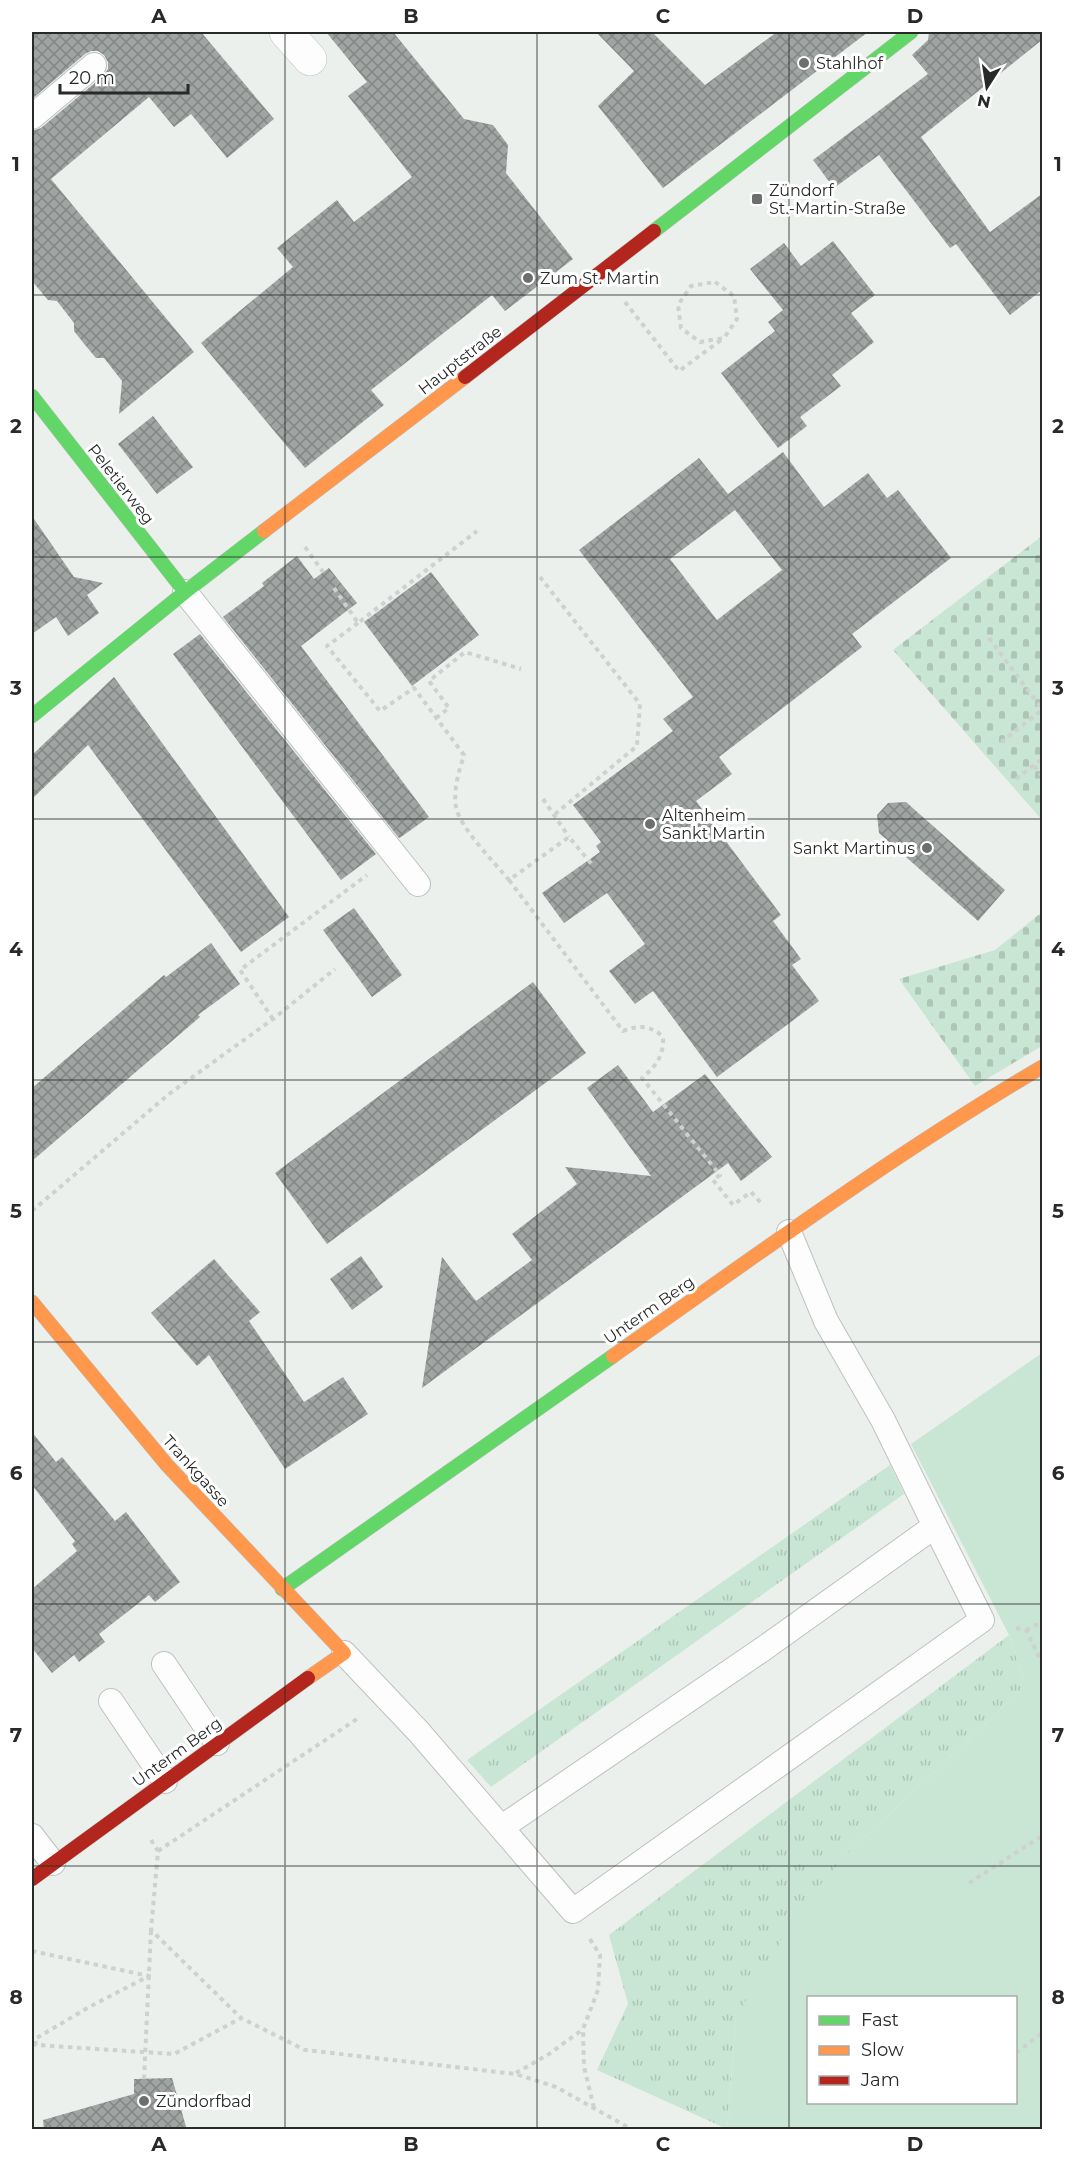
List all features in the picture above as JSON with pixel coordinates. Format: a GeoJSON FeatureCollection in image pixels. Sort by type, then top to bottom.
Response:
{"type":"FeatureCollection","features":[{"type":"Feature","properties":{"kind":"street"},"geometry":{"type":"LineString","coordinates":[[286,32],[310,59]]}},
{"type":"Feature","properties":{"kind":"street","name":"Hauptstraße"},"geometry":{"type":"LineString","coordinates":[[32,716],[185,592],[911,32]]}},
{"type":"Feature","properties":{"kind":"street","name":"Peletierweg"},"geometry":{"type":"LineString","coordinates":[[32,396],[185,592]]}},
{"type":"Feature","properties":{"kind":"street","name":"Unterm Berg"},"geometry":{"type":"LineString","coordinates":[[282,1590],[789,1232],[904,1153],[1042,1067]]}},
{"type":"Feature","properties":{"kind":"street","name":"Trankgasse"},"geometry":{"type":"LineString","coordinates":[[32,1302],[167,1465],[282,1590],[344,1653]]}},
{"type":"Feature","properties":{"kind":"street","name":"Unterm Berg"},"geometry":{"type":"LineString","coordinates":[[32,1879],[344,1653]]}},
{"type":"Feature","properties":{"kind":"lane"},"geometry":{"type":"LineString","coordinates":[[32,117],[94,65]]}},
{"type":"Feature","properties":{"kind":"lane"},"geometry":{"type":"LineString","coordinates":[[185,592],[418,885]]}},
{"type":"Feature","properties":{"kind":"lane"},"geometry":{"type":"LineString","coordinates":[[344,1653],[418,1731],[573,1911],[982,1620],[883,1420],[826,1321],[789,1232]]}},
{"type":"Feature","properties":{"kind":"lane"},"geometry":{"type":"LineString","coordinates":[[502,1827],[764,1649],[935,1526]]}},
{"type":"Feature","properties":{"kind":"lane"},"geometry":{"type":"LineString","coordinates":[[164,1664],[217,1743]]}},
{"type":"Feature","properties":{"kind":"lane"},"geometry":{"type":"LineString","coordinates":[[111,1701],[165,1781]]}},
{"type":"Feature","properties":{"kind":"lane"},"geometry":{"type":"LineString","coordinates":[[32,1836],[53,1863]]}},
{"type":"Feature","properties":{"kind":"path"},"geometry":{"type":"LineString","coordinates":[[602,271],[679,371],[724,338],[737,319],[734,296],[715,282],[691,286],[678,305],[681,328],[700,342],[724,338]]}},
{"type":"Feature","properties":{"kind":"path"},"geometry":{"type":"LineString","coordinates":[[477,531],[327,646],[380,711],[414,688],[464,755],[456,784],[456,809],[464,825],[509,880],[623,1031],[640,1026],[657,1031],[663,1037],[664,1050],[652,1070],[642,1078],[720,1175],[713,1180],[733,1205],[751,1192],[756,1197]]}},
{"type":"Feature","properties":{"kind":"path"},"geometry":{"type":"LineString","coordinates":[[540,577],[640,704],[637,746],[554,815]]}},
{"type":"Feature","properties":{"kind":"path"},"geometry":{"type":"LineString","coordinates":[[333,588],[358,623]]}},
{"type":"Feature","properties":{"kind":"path"},"geometry":{"type":"LineString","coordinates":[[988,638],[1042,709],[1001,742]]}},
{"type":"Feature","properties":{"kind":"path"},"geometry":{"type":"LineString","coordinates":[[436,718],[449,708],[429,681],[465,652],[521,669]]}},
{"type":"Feature","properties":{"kind":"path"},"geometry":{"type":"LineString","coordinates":[[1016,779],[1042,759]]}},
{"type":"Feature","properties":{"kind":"path"},"geometry":{"type":"LineString","coordinates":[[1034,766],[1042,776]]}},
{"type":"Feature","properties":{"kind":"path"},"geometry":{"type":"LineString","coordinates":[[543,799],[569,837],[594,867]]}},
{"type":"Feature","properties":{"kind":"path"},"geometry":{"type":"LineString","coordinates":[[509,880],[569,837]]}},
{"type":"Feature","properties":{"kind":"path"},"geometry":{"type":"LineString","coordinates":[[273,1019],[240,970],[395,855]]}},
{"type":"Feature","properties":{"kind":"path"},"geometry":{"type":"LineString","coordinates":[[32,1211],[169,1094],[273,1019],[335,969]]}},
{"type":"Feature","properties":{"kind":"path"},"geometry":{"type":"LineString","coordinates":[[982,1620],[1026,1630],[1042,1622]]}},
{"type":"Feature","properties":{"kind":"path"},"geometry":{"type":"LineString","coordinates":[[1026,1630],[1042,1663]]}},
{"type":"Feature","properties":{"kind":"path"},"geometry":{"type":"LineString","coordinates":[[158,1851],[387,1699]]}},
{"type":"Feature","properties":{"kind":"path"},"geometry":{"type":"LineString","coordinates":[[128,1808],[158,1851],[151,1930],[144,2079]]}},
{"type":"Feature","properties":{"kind":"path"},"geometry":{"type":"LineString","coordinates":[[969,1882],[1042,1836]]}},
{"type":"Feature","properties":{"kind":"path"},"geometry":{"type":"LineString","coordinates":[[573,1911],[600,1955],[598,1990],[583,2029],[584,2067],[594,2108]]}},
{"type":"Feature","properties":{"kind":"path"},"geometry":{"type":"LineString","coordinates":[[151,1930],[241,2018],[305,2050],[516,2074],[556,2087],[633,2130]]}},
{"type":"Feature","properties":{"kind":"path"},"geometry":{"type":"LineString","coordinates":[[32,1951],[149,1976]]}},
{"type":"Feature","properties":{"kind":"path"},"geometry":{"type":"LineString","coordinates":[[149,1976],[89,2007],[35,2039],[36,2045],[174,2054],[241,2018]]}},
{"type":"Feature","properties":{"kind":"path"},"geometry":{"type":"LineString","coordinates":[[516,2074],[583,2029]]}},
{"type":"Feature","properties":{"kind":"path"},"geometry":{"type":"LineString","coordinates":[[1017,2052],[1042,2033]]}},
{"type":"Feature","properties":{"kind":"green space"},"geometry":{"type":"Polygon","coordinates":[[[1042,536],[1042,820],[893,650],[1042,536]]]}},
{"type":"Feature","properties":{"kind":"green space"},"geometry":{"type":"Polygon","coordinates":[[[1042,912],[1042,1046],[975,1086],[899,979],[995,950],[1042,912]]]}},
{"type":"Feature","properties":{"kind":"green space"},"geometry":{"type":"Polygon","coordinates":[[[1042,1353],[1042,2129],[727,2129],[736,2017],[800,1908],[847,1854],[1020,1691],[1023,1678],[1009,1635],[911,1444],[1042,1353]]]}},
{"type":"Feature","properties":{"kind":"green space"},"geometry":{"type":"Polygon","coordinates":[[[890,1465],[904,1494],[491,1787],[467,1760],[890,1465]]]}},
{"type":"Feature","properties":{"kind":"green space"},"geometry":{"type":"Polygon","coordinates":[[[1009,1635],[1023,1678],[1020,1691],[847,1854],[736,2017],[727,2129],[597,2070],[628,2004],[609,1935],[1009,1635]]]}},
{"type":"Feature","properties":{"kind":"building"},"geometry":{"type":"Polygon","coordinates":[[[32,32],[201,32],[274,119],[227,158],[191,114],[174,127],[149,97],[51,179],[194,352],[119,414],[122,381],[104,358],[96,358],[85,345],[74,331],[74,323],[57,301],[48,300],[32,281],[32,131],[41,128],[103,76],[108,69],[108,62],[98,51],[91,51],[32,99],[32,32]]]}},
{"type":"Feature","properties":{"kind":"building"},"geometry":{"type":"Polygon","coordinates":[[[326,32],[393,32],[464,119],[493,125],[508,145],[506,173],[573,259],[505,311],[492,295],[371,390],[384,405],[305,468],[201,343],[293,267],[277,248],[337,200],[354,222],[412,177],[348,96],[367,82],[326,32]]]}},
{"type":"Feature","properties":{"kind":"building"},"geometry":{"type":"Polygon","coordinates":[[[596,32],[652,32],[705,85],[777,32],[868,32],[663,188],[598,106],[634,71],[596,32]]]}},
{"type":"Feature","properties":{"kind":"building"},"geometry":{"type":"Polygon","coordinates":[[[929,32],[1042,32],[1042,40],[921,137],[990,232],[1042,194],[1042,290],[1010,315],[956,244],[950,248],[879,155],[834,188],[813,160],[928,74],[912,55],[928,40],[929,32]]]}},
{"type":"Feature","properties":{"kind":"building"},"geometry":{"type":"Polygon","coordinates":[[[833,241],[875,295],[851,313],[874,342],[832,375],[841,386],[800,417],[807,426],[778,448],[721,373],[775,331],[768,322],[783,310],[750,269],[784,243],[801,266],[833,241]]]}},
{"type":"Feature","properties":{"kind":"building"},"geometry":{"type":"Polygon","coordinates":[[[153,416],[193,467],[157,494],[118,444],[153,416]]]}},
{"type":"Feature","properties":{"kind":"building","name":"Altenheim Sankt Martin"},"geometry":{"type":"Polygon","coordinates":[[[783,452],[824,507],[868,473],[887,498],[898,490],[951,558],[852,634],[862,647],[719,757],[732,774],[696,801],[781,915],[773,921],[801,959],[792,965],[819,1001],[717,1077],[653,991],[635,1004],[609,971],[645,944],[607,893],[564,923],[542,893],[600,852],[596,846],[601,842],[573,805],[673,731],[663,719],[693,697],[579,550],[699,458],[728,494],[783,452]],[[735,510],[670,559],[717,620],[782,570],[735,510]]]}},
{"type":"Feature","properties":{"kind":"building"},"geometry":{"type":"Polygon","coordinates":[[[32,516],[74,577],[103,583],[87,595],[99,613],[68,636],[56,617],[32,634],[32,516]]]}},
{"type":"Feature","properties":{"kind":"building"},"geometry":{"type":"Polygon","coordinates":[[[297,556],[314,579],[329,568],[357,603],[301,646],[429,817],[399,838],[223,617],[264,586],[262,583],[297,556]]]}},
{"type":"Feature","properties":{"kind":"building"},"geometry":{"type":"Polygon","coordinates":[[[431,572],[479,635],[412,686],[364,622],[431,572]]]}},
{"type":"Feature","properties":{"kind":"building"},"geometry":{"type":"Polygon","coordinates":[[[200,634],[376,854],[341,880],[173,654],[200,634]]]}},
{"type":"Feature","properties":{"kind":"building"},"geometry":{"type":"Polygon","coordinates":[[[114,677],[289,917],[241,952],[88,745],[32,799],[32,755],[114,677]]]}},
{"type":"Feature","properties":{"kind":"building","name":"Sankt Martinus"},"geometry":{"type":"Polygon","coordinates":[[[906,802],[1005,890],[978,921],[879,833],[877,815],[888,803],[906,802]]]}},
{"type":"Feature","properties":{"kind":"building"},"geometry":{"type":"Polygon","coordinates":[[[354,908],[402,975],[372,997],[323,930],[354,908]]]}},
{"type":"Feature","properties":{"kind":"building"},"geometry":{"type":"Polygon","coordinates":[[[211,943],[240,984],[198,1015],[200,1017],[32,1161],[32,1088],[164,975],[166,977],[211,943]]]}},
{"type":"Feature","properties":{"kind":"building"},"geometry":{"type":"Polygon","coordinates":[[[533,982],[586,1053],[327,1244],[275,1173],[533,982]]]}},
{"type":"Feature","properties":{"kind":"building"},"geometry":{"type":"Polygon","coordinates":[[[618,1065],[653,1112],[705,1074],[772,1157],[741,1181],[728,1163],[422,1388],[442,1257],[476,1301],[532,1260],[512,1234],[577,1184],[565,1167],[651,1176],[587,1088],[618,1065]]]}},
{"type":"Feature","properties":{"kind":"building"},"geometry":{"type":"Polygon","coordinates":[[[361,1256],[383,1287],[352,1310],[330,1279],[361,1256]]]}},
{"type":"Feature","properties":{"kind":"building"},"geometry":{"type":"Polygon","coordinates":[[[214,1259],[260,1312],[249,1321],[304,1402],[343,1377],[368,1414],[285,1469],[209,1355],[197,1366],[151,1313],[214,1259]]]}},
{"type":"Feature","properties":{"kind":"building"},"geometry":{"type":"Polygon","coordinates":[[[32,1432],[56,1462],[62,1457],[115,1521],[126,1512],[180,1582],[155,1602],[149,1595],[99,1634],[105,1642],[79,1662],[74,1655],[52,1673],[32,1648],[32,1589],[77,1551],[72,1544],[75,1541],[32,1485],[32,1432]]]}},
{"type":"Feature","properties":{"kind":"building","name":"Zündorfbad"},"geometry":{"type":"Polygon","coordinates":[[[172,2078],[187,2130],[44,2130],[43,2120],[134,2094],[134,2079],[172,2078]]]}},
{"type":"Feature","properties":{"kind":"traffic: fast"},"geometry":{"type":"LineString","coordinates":[[654,231],[911,32]]}},
{"type":"Feature","properties":{"kind":"traffic: fast"},"geometry":{"type":"LineString","coordinates":[[32,396],[185,592]]}},
{"type":"Feature","properties":{"kind":"traffic: fast"},"geometry":{"type":"LineString","coordinates":[[32,716],[264,531]]}},
{"type":"Feature","properties":{"kind":"traffic: fast"},"geometry":{"type":"LineString","coordinates":[[282,1589],[613,1356]]}},
{"type":"Feature","properties":{"kind":"traffic: slow"},"geometry":{"type":"LineString","coordinates":[[264,531],[465,377]]}},
{"type":"Feature","properties":{"kind":"traffic: slow"},"geometry":{"type":"LineString","coordinates":[[613,1356],[878,1171],[1042,1067]]}},
{"type":"Feature","properties":{"kind":"traffic: slow"},"geometry":{"type":"LineString","coordinates":[[32,1302],[167,1465],[344,1653],[308,1678]]}},
{"type":"Feature","properties":{"kind":"traffic: jam"},"geometry":{"type":"LineString","coordinates":[[465,377],[654,231]]}},
{"type":"Feature","properties":{"kind":"traffic: jam"},"geometry":{"type":"LineString","coordinates":[[32,1879],[308,1678]]}},
{"type":"Feature","properties":{"kind":"place","name":"Stahlhof"},"geometry":{"type":"Point","coordinates":[804,63]}},
{"type":"Feature","properties":{"kind":"place","name":"Zündorf St.-Martin-Straße"},"geometry":{"type":"Point","coordinates":[757,199]}},
{"type":"Feature","properties":{"kind":"place","name":"Zum St. Martin"},"geometry":{"type":"Point","coordinates":[528,278]}},
{"type":"Feature","properties":{"kind":"place","name":"Altenheim Sankt Martin"},"geometry":{"type":"Point","coordinates":[650,824]}},
{"type":"Feature","properties":{"kind":"place","name":"Sankt Martinus"},"geometry":{"type":"Point","coordinates":[927,848]}},
{"type":"Feature","properties":{"kind":"place","name":"Zündorfbad"},"geometry":{"type":"Point","coordinates":[144,2101]}}]}
